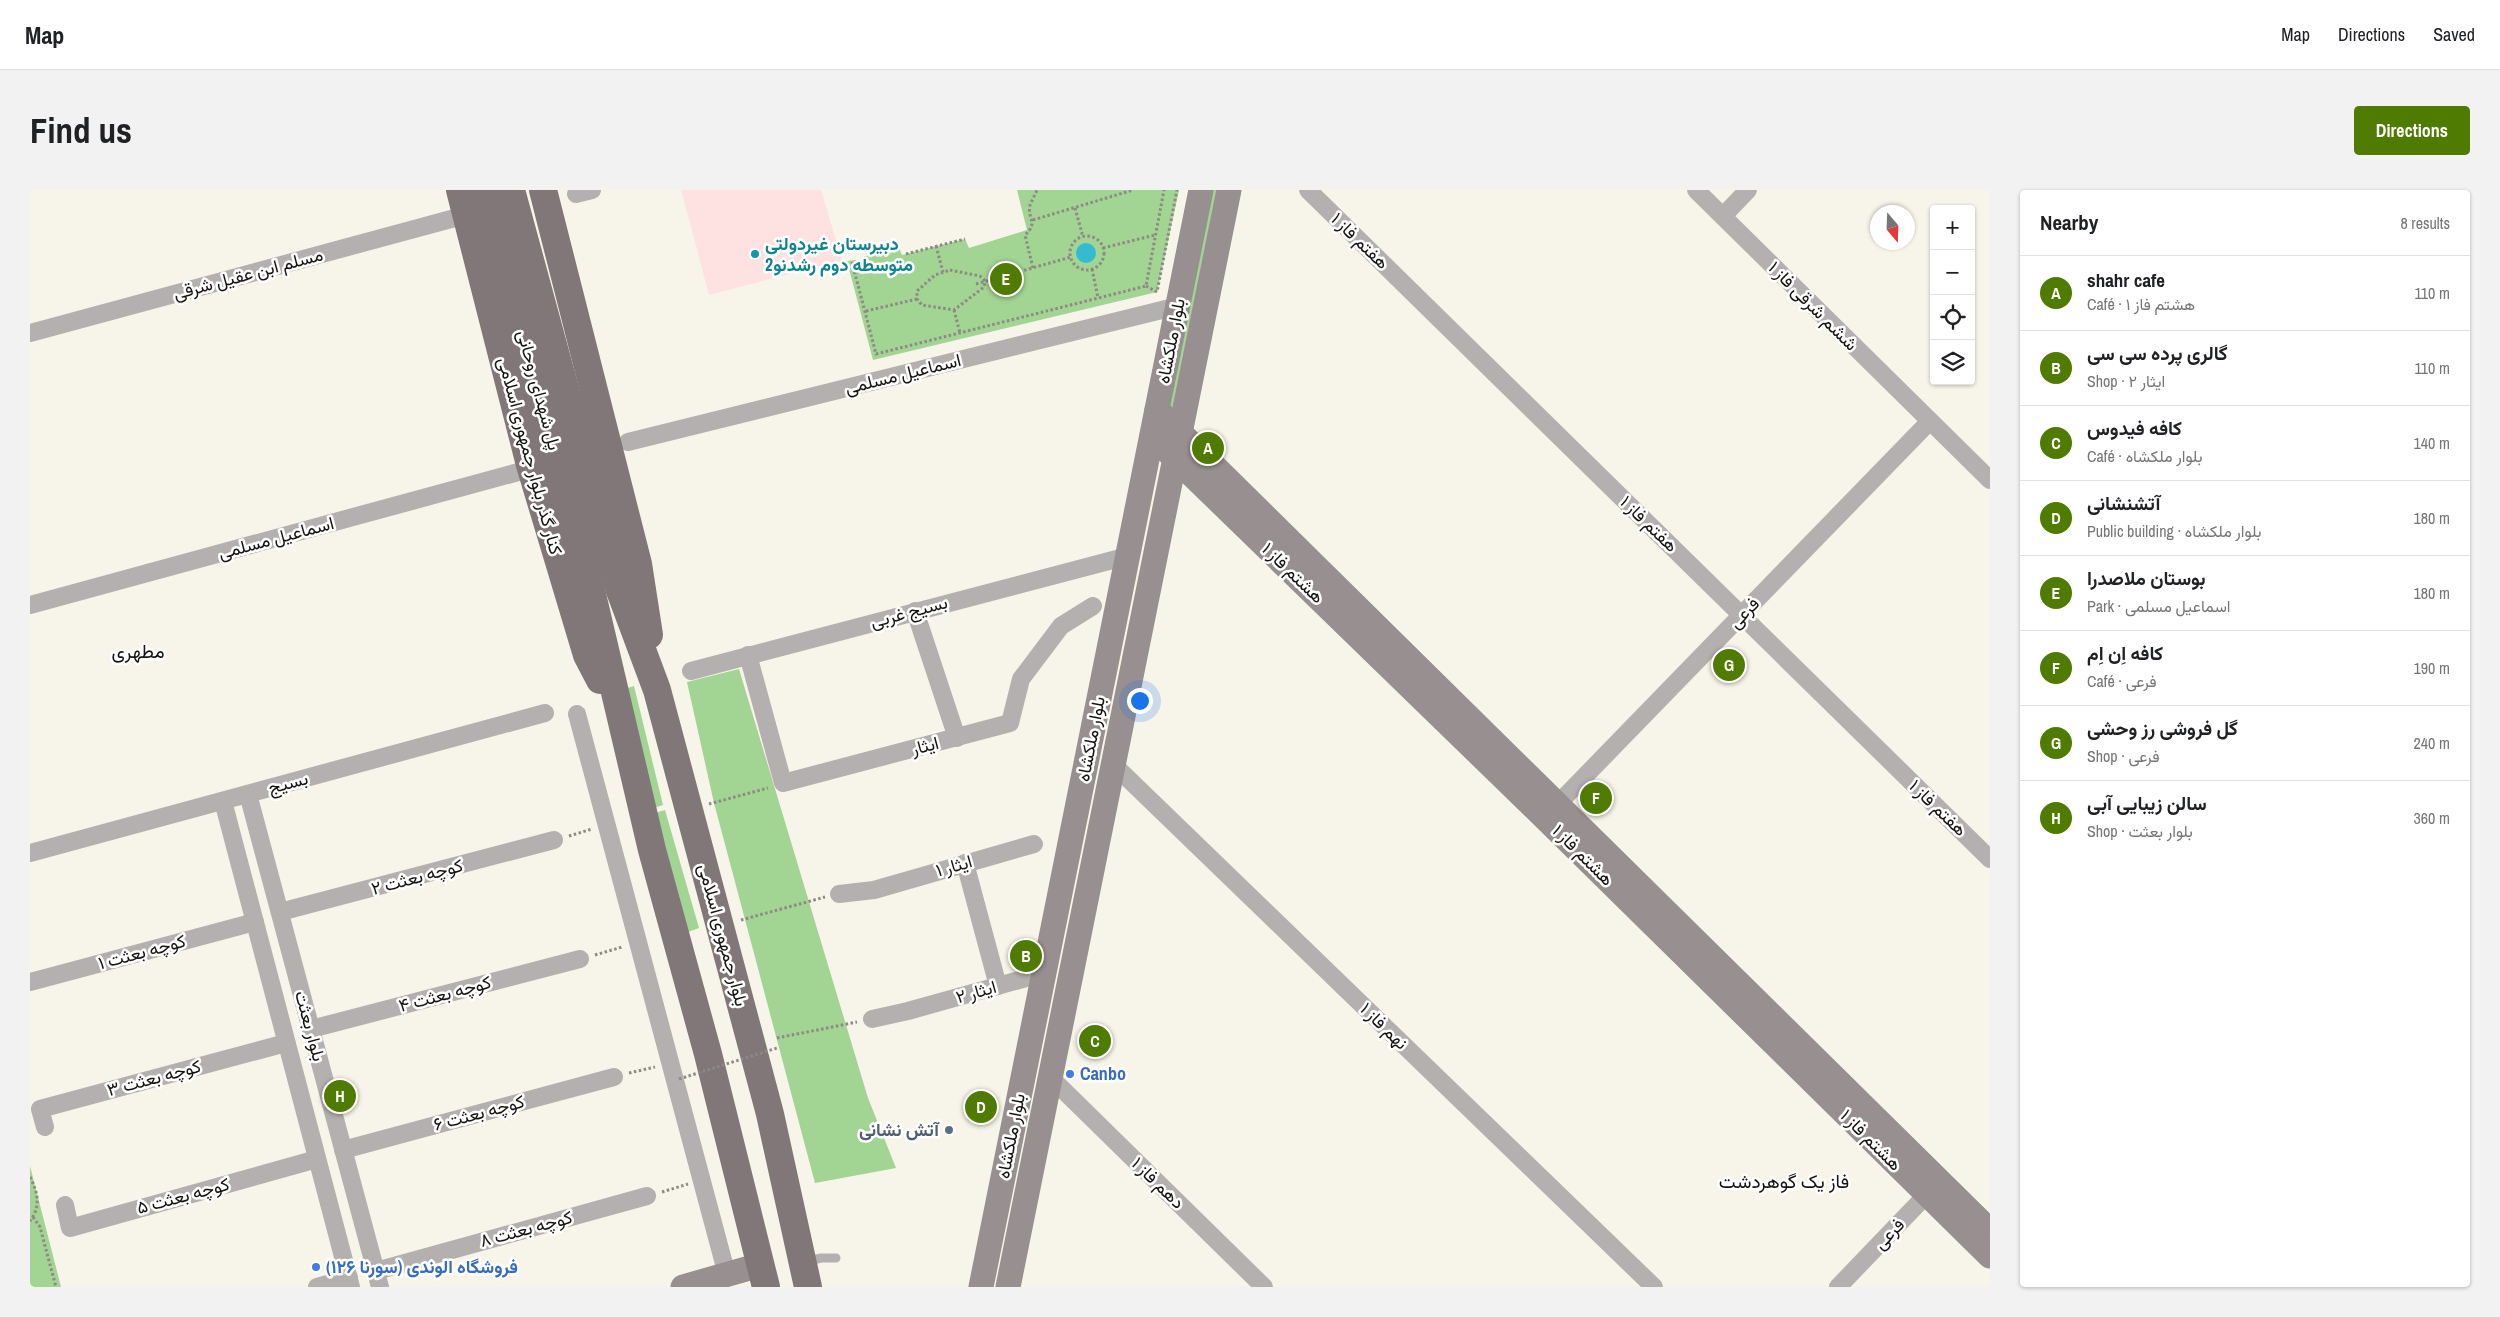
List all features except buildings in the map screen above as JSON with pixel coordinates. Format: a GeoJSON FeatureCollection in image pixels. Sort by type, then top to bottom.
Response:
{"type":"FeatureCollection","features":[{"type":"Feature","properties":{"kind":"main road","name":"پل شهدای روحانی"},"geometry":{"type":"LineString","coordinates":[[484,190],[591,590],[619,714]]}},
{"type":"Feature","properties":{"kind":"main road","name":"پل شهدای روحانی"},"geometry":{"type":"LineString","coordinates":[[511,190],[619,588]]}},
{"type":"Feature","properties":{"kind":"main road"},"geometry":{"type":"LineString","coordinates":[[543,190],[638,564],[657,690]]}},
{"type":"Feature","properties":{"kind":"main road","name":"بلوار ملکشاه"},"geometry":{"type":"LineString","coordinates":[[983,1276],[1201,190]]}},
{"type":"Feature","properties":{"kind":"main road","name":"بلوار ملکشاه"},"geometry":{"type":"LineString","coordinates":[[1008,1287],[1228,190]]}},
{"type":"Feature","properties":{"kind":"main road","name":"کنار گذر بلوار جمهوری اسلامی"},"geometry":{"type":"LineString","coordinates":[[463,202],[530,465],[587,655],[619,714]]}},
{"type":"Feature","properties":{"kind":"main road","name":"هشتم فاز ۱"},"geometry":{"type":"LineString","coordinates":[[1157,410],[1179,430],[1551,811],[1933,1188],[1990,1256]]}},
{"type":"Feature","properties":{"kind":"main road","name":"هشتم فاز ۱"},"geometry":{"type":"LineString","coordinates":[[1152,436],[1551,811]]}},
{"type":"Feature","properties":{"kind":"main road","name":"بلوار جمهوری اسلامی"},"geometry":{"type":"LineString","coordinates":[[619,588],[657,690],[770,1114],[806,1275]]}},
{"type":"Feature","properties":{"kind":"main road"},"geometry":{"type":"LineString","coordinates":[[619,714],[652,850],[708,1054],[763,1276],[727,1275],[683,1287]]}},
{"type":"Feature","properties":{"kind":"main road"},"geometry":{"type":"LineString","coordinates":[[735,1162],[761,1167],[778,1150]]}},
{"type":"Feature","properties":{"kind":"main road"},"geometry":{"type":"LineString","coordinates":[[1003,1177],[1013,1190],[1030,1184]]}},
{"type":"Feature","properties":{"kind":"main road","name":"هشتم فاز ۱"},"geometry":{"type":"LineString","coordinates":[[1933,1188],[1990,1231]]}},
{"type":"Feature","properties":{"kind":"main road"},"geometry":{"type":"LineString","coordinates":[[983,1276],[991,1258],[1002,1253],[1006,1254],[1013,1262]]}},
{"type":"Feature","properties":{"kind":"street","name":"هفتم فاز ۱"},"geometry":{"type":"LineString","coordinates":[[1308,190],[1990,859]]}},
{"type":"Feature","properties":{"kind":"street","name":"ششم شرقی فاز ۱"},"geometry":{"type":"LineString","coordinates":[[1696,190],[1990,480]]}},
{"type":"Feature","properties":{"kind":"street"},"geometry":{"type":"LineString","coordinates":[[1722,216],[1748,190]]}},
{"type":"Feature","properties":{"kind":"street","name":"مسلم ابن عقیل شرقی"},"geometry":{"type":"LineString","coordinates":[[30,333],[463,202]]}},
{"type":"Feature","properties":{"kind":"street","name":"اسماعیل مسلمی"},"geometry":{"type":"LineString","coordinates":[[628,442],[1178,306]]}},
{"type":"Feature","properties":{"kind":"street","name":"فرعی"},"geometry":{"type":"LineString","coordinates":[[1551,811],[1930,421]]}},
{"type":"Feature","properties":{"kind":"street","name":"اسماعیل مسلمی"},"geometry":{"type":"LineString","coordinates":[[30,605],[522,471]]}},
{"type":"Feature","properties":{"kind":"street","name":"بسیج غربی"},"geometry":{"type":"LineString","coordinates":[[691,671],[1128,556]]}},
{"type":"Feature","properties":{"kind":"street","name":"ایثار"},"geometry":{"type":"LineString","coordinates":[[783,784],[1010,723],[1021,678],[1061,626],[1093,606]]}},
{"type":"Feature","properties":{"kind":"street"},"geometry":{"type":"LineString","coordinates":[[915,611],[957,738]]}},
{"type":"Feature","properties":{"kind":"street"},"geometry":{"type":"LineString","coordinates":[[748,655],[783,784]]}},
{"type":"Feature","properties":{"kind":"street","name":"بسیج"},"geometry":{"type":"LineString","coordinates":[[30,853],[545,714]]}},
{"type":"Feature","properties":{"kind":"street"},"geometry":{"type":"LineString","coordinates":[[576,714],[638,943],[668,1044],[670,1063],[727,1275]]}},
{"type":"Feature","properties":{"kind":"street","name":"نهم فاز ۱"},"geometry":{"type":"LineString","coordinates":[[1114,766],[1654,1287]]}},
{"type":"Feature","properties":{"kind":"street","name":"بلوار بعثت"},"geometry":{"type":"LineString","coordinates":[[248,794],[378,1279]]}},
{"type":"Feature","properties":{"kind":"street","name":"بلوار بعثت"},"geometry":{"type":"LineString","coordinates":[[223,801],[350,1282]]}},
{"type":"Feature","properties":{"kind":"street","name":"کوچه بعثت ۲"},"geometry":{"type":"LineString","coordinates":[[280,912],[554,840]]}},
{"type":"Feature","properties":{"kind":"street","name":"ایثار ۱"},"geometry":{"type":"LineString","coordinates":[[838,894],[874,890],[1034,844]]}},
{"type":"Feature","properties":{"kind":"street"},"geometry":{"type":"LineString","coordinates":[[965,863],[998,986]]}},
{"type":"Feature","properties":{"kind":"street","name":"کوچه بعثت ۱"},"geometry":{"type":"LineString","coordinates":[[30,982],[255,922]]}},
{"type":"Feature","properties":{"kind":"street","name":"کوچه بعثت ۴"},"geometry":{"type":"LineString","coordinates":[[311,1029],[580,959]]}},
{"type":"Feature","properties":{"kind":"street","name":"ایثار ۲"},"geometry":{"type":"LineString","coordinates":[[872,1019],[908,1011],[1044,973]]}},
{"type":"Feature","properties":{"kind":"street"},"geometry":{"type":"LineString","coordinates":[[270,982],[296,975]]}},
{"type":"Feature","properties":{"kind":"street","name":"کوچه بعثت ۳"},"geometry":{"type":"LineString","coordinates":[[45,1127],[40,1109],[286,1043]]}},
{"type":"Feature","properties":{"kind":"street","name":"کوچه بعثت ۶"},"geometry":{"type":"LineString","coordinates":[[343,1150],[614,1077]]}},
{"type":"Feature","properties":{"kind":"street","name":"دهم فاز ۱"},"geometry":{"type":"LineString","coordinates":[[1051,1078],[1264,1287]]}},
{"type":"Feature","properties":{"kind":"street"},"geometry":{"type":"LineString","coordinates":[[301,1098],[328,1091]]}},
{"type":"Feature","properties":{"kind":"street","name":"کوچه بعثت ۵"},"geometry":{"type":"LineString","coordinates":[[65,1205],[70,1228],[317,1159]]}},
{"type":"Feature","properties":{"kind":"street","name":"فرعی"},"geometry":{"type":"LineString","coordinates":[[1838,1287],[1933,1188]]}},
{"type":"Feature","properties":{"kind":"street","name":"کوچه بعثت ۸"},"geometry":{"type":"LineString","coordinates":[[378,1279],[647,1196]]}},
{"type":"Feature","properties":{"kind":"street"},"geometry":{"type":"LineString","coordinates":[[334,1225],[362,1217]]}},
{"type":"Feature","properties":{"kind":"street"},"geometry":{"type":"LineString","coordinates":[[317,1287],[350,1282]]}},
{"type":"Feature","properties":{"kind":"lane"},"geometry":{"type":"LineString","coordinates":[[806,1275],[821,1258],[836,1258]]}},
{"type":"Feature","properties":{"kind":"path"},"geometry":{"type":"LineString","coordinates":[[1033,268],[1025,235],[1031,229],[1033,220],[1030,207],[1037,190]]}},
{"type":"Feature","properties":{"kind":"path"},"geometry":{"type":"LineString","coordinates":[[1033,220],[1132,190]]}},
{"type":"Feature","properties":{"kind":"path"},"geometry":{"type":"LineString","coordinates":[[1146,286],[1164,190]]}},
{"type":"Feature","properties":{"kind":"path"},"geometry":{"type":"LineString","coordinates":[[852,262],[876,354],[1146,286],[1157,292],[1177,190]]}},
{"type":"Feature","properties":{"kind":"path"},"geometry":{"type":"LineString","coordinates":[[1075,208],[1083,237]]}},
{"type":"Feature","properties":{"kind":"path"},"geometry":{"type":"LineString","coordinates":[[1103,248],[1155,234]]}},
{"type":"Feature","properties":{"kind":"path"},"geometry":{"type":"LineString","coordinates":[[1083,237],[1096,239],[1103,248],[1100,263],[1092,269],[1081,269],[1073,262],[1071,257],[1072,246],[1083,237]]}},
{"type":"Feature","properties":{"kind":"path"},"geometry":{"type":"LineString","coordinates":[[906,254],[965,239]]}},
{"type":"Feature","properties":{"kind":"path"},"geometry":{"type":"LineString","coordinates":[[936,246],[943,272]]}},
{"type":"Feature","properties":{"kind":"path"},"geometry":{"type":"LineString","coordinates":[[976,284],[1071,257]]}},
{"type":"Feature","properties":{"kind":"path"},"geometry":{"type":"LineString","coordinates":[[1092,269],[1098,298]]}},
{"type":"Feature","properties":{"kind":"path"},"geometry":{"type":"LineString","coordinates":[[950,270],[980,276],[985,281],[984,287],[954,310],[922,304],[917,299],[917,291],[935,275],[950,270]]}},
{"type":"Feature","properties":{"kind":"path"},"geometry":{"type":"LineString","coordinates":[[866,311],[917,299]]}},
{"type":"Feature","properties":{"kind":"path"},"geometry":{"type":"LineString","coordinates":[[954,310],[960,333]]}},
{"type":"Feature","properties":{"kind":"path"},"geometry":{"type":"LineString","coordinates":[[708,804],[783,784]]}},
{"type":"Feature","properties":{"kind":"path"},"geometry":{"type":"LineString","coordinates":[[554,840],[606,825]]}},
{"type":"Feature","properties":{"kind":"path"},"geometry":{"type":"LineString","coordinates":[[742,920],[838,894]]}},
{"type":"Feature","properties":{"kind":"path"},"geometry":{"type":"LineString","coordinates":[[580,959],[638,943]]}},
{"type":"Feature","properties":{"kind":"path"},"geometry":{"type":"LineString","coordinates":[[777,1038],[872,1019]]}},
{"type":"Feature","properties":{"kind":"path"},"geometry":{"type":"LineString","coordinates":[[679,1079],[777,1048]]}},
{"type":"Feature","properties":{"kind":"path"},"geometry":{"type":"LineString","coordinates":[[614,1077],[670,1063]]}},
{"type":"Feature","properties":{"kind":"path"},"geometry":{"type":"LineString","coordinates":[[30,1177],[36,1190],[36,1211],[30,1222]]}},
{"type":"Feature","properties":{"kind":"path"},"geometry":{"type":"LineString","coordinates":[[647,1196],[702,1180]]}},
{"type":"Feature","properties":{"kind":"path"},"geometry":{"type":"LineString","coordinates":[[30,1192],[36,1190]]}},
{"type":"Feature","properties":{"kind":"path"},"geometry":{"type":"LineString","coordinates":[[33,1217],[40,1227],[56,1287]]}},
{"type":"Feature","properties":{"kind":"shaded area"},"geometry":{"type":"Polygon","coordinates":[[[681,190],[821,190],[842,260],[709,295],[681,190]]]}},
{"type":"Feature","properties":{"kind":"green space"},"geometry":{"type":"Polygon","coordinates":[[[1017,190],[1179,190],[1157,292],[873,360],[847,261],[856,260],[858,266],[864,264],[862,257],[899,248],[902,255],[965,239],[969,248],[1027,230],[1017,190]]]}},
{"type":"Feature","properties":{"kind":"green space"},"geometry":{"type":"Polygon","coordinates":[[[1206,190],[1221,190],[1176,415],[1166,408],[1206,190]]]}},
{"type":"Feature","properties":{"kind":"green space"},"geometry":{"type":"Polygon","coordinates":[[[739,669],[868,1098],[896,1168],[815,1183],[714,803],[687,682],[739,669]]]}},
{"type":"Feature","properties":{"kind":"green space"},"geometry":{"type":"Polygon","coordinates":[[[634,686],[663,805],[654,808],[624,689],[634,686]]]}},
{"type":"Feature","properties":{"kind":"green space"},"geometry":{"type":"Polygon","coordinates":[[[665,810],[699,928],[688,932],[655,813],[665,810]]]}},
{"type":"Feature","properties":{"kind":"green space"},"geometry":{"type":"Polygon","coordinates":[[[30,1166],[61,1287],[30,1287],[30,1166]]]}},
{"type":"Feature","properties":{"kind":"water"},"geometry":{"type":"Polygon","coordinates":[[[1086,243],[1093,246],[1096,253],[1093,260],[1086,263],[1079,260],[1076,253],[1079,246],[1086,243]]]}},
{"type":"Feature","properties":{"kind":"place","name":"دبیرستان غیردولتی متوسطه دوم رشدنو2"},"geometry":{"type":"Point","coordinates":[755,254]}},
{"type":"Feature","properties":{"kind":"place","name":"بوستان ملاصدرا"},"geometry":{"type":"Point","coordinates":[1006,279]}},
{"type":"Feature","properties":{"kind":"place","name":"shahr cafe"},"geometry":{"type":"Point","coordinates":[1208,448]}},
{"type":"Feature","properties":{"kind":"place","name":"گل فروشی رز وحشی"},"geometry":{"type":"Point","coordinates":[1729,665]}},
{"type":"Feature","properties":{"kind":"place","name":"کافه اِن اِم"},"geometry":{"type":"Point","coordinates":[1596,798]}},
{"type":"Feature","properties":{"kind":"place","name":"گالری پرده سی سی"},"geometry":{"type":"Point","coordinates":[1026,956]}},
{"type":"Feature","properties":{"kind":"place","name":"كافه فيدوس"},"geometry":{"type":"Point","coordinates":[1095,1041]}},
{"type":"Feature","properties":{"kind":"place","name":"Canbo"},"geometry":{"type":"Point","coordinates":[1070,1074]}},
{"type":"Feature","properties":{"kind":"place","name":"سالن زیبایی آبی"},"geometry":{"type":"Point","coordinates":[340,1096]}},
{"type":"Feature","properties":{"kind":"place","name":"آتشنشانی"},"geometry":{"type":"Point","coordinates":[981,1107]}},
{"type":"Feature","properties":{"kind":"place","name":"آتش نشانی"},"geometry":{"type":"Point","coordinates":[949,1130]}},
{"type":"Feature","properties":{"kind":"place","name":"فروشگاه الوندی (سورنا ۱۲۶)"},"geometry":{"type":"Point","coordinates":[316,1267]}},
{"type":"Feature","properties":{"kind":"district","name":"مطهری"},"geometry":{"type":"Point","coordinates":[138,651]}},
{"type":"Feature","properties":{"kind":"district","name":"فاز یک گوهردشت"},"geometry":{"type":"Point","coordinates":[1784,1181]}}]}
